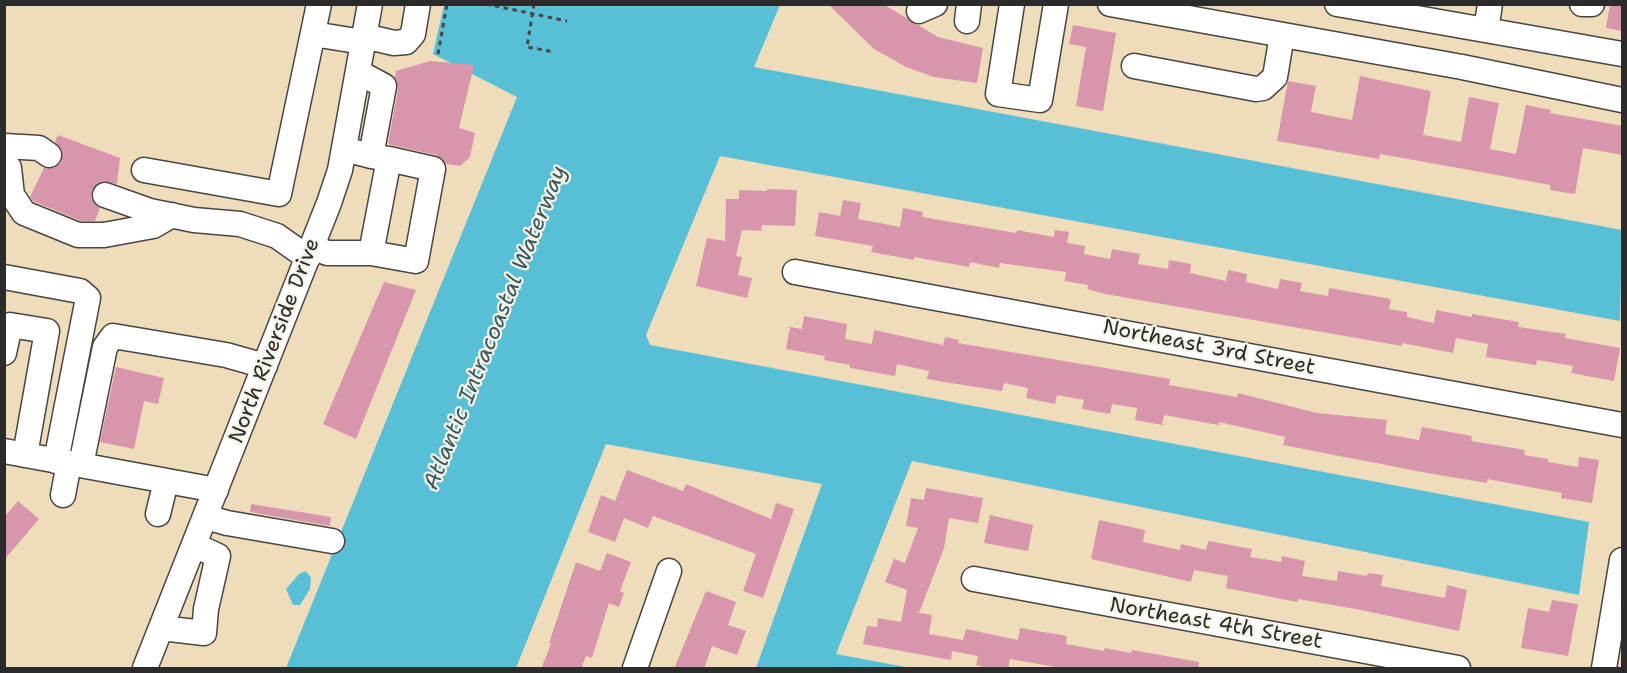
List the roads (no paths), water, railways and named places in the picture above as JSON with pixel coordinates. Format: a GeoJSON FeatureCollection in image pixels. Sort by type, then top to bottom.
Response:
{"type":"FeatureCollection","features":[{"type":"Feature","properties":{"kind":"street"},"geometry":{"type":"LineString","coordinates":[[144,170],[279,194],[319,4]]}},
{"type":"Feature","properties":{"kind":"street","name":"North Riverside Drive"},"geometry":{"type":"LineString","coordinates":[[145,669],[310,252],[340,170],[370,4]]}},
{"type":"Feature","properties":{"kind":"street"},"geometry":{"type":"LineString","coordinates":[[313,34],[394,43],[406,42],[413,34],[418,4]]}},
{"type":"Feature","properties":{"kind":"street"},"geometry":{"type":"LineString","coordinates":[[1012,4],[998,94],[1040,100],[1056,4]]}},
{"type":"Feature","properties":{"kind":"street"},"geometry":{"type":"LineString","coordinates":[[1110,4],[1623,100]]}},
{"type":"Feature","properties":{"kind":"street"},"geometry":{"type":"LineString","coordinates":[[1337,4],[1398,10],[1486,30],[1623,54]]}},
{"type":"Feature","properties":{"kind":"street"},"geometry":{"type":"LineString","coordinates":[[1486,30],[1490,4]]}},
{"type":"Feature","properties":{"kind":"street"},"geometry":{"type":"LineString","coordinates":[[1582,4],[1592,4]]}},
{"type":"Feature","properties":{"kind":"street"},"geometry":{"type":"LineString","coordinates":[[1134,66],[1256,89],[1263,88],[1275,77],[1282,35]]}},
{"type":"Feature","properties":{"kind":"street"},"geometry":{"type":"LineString","coordinates":[[358,72],[384,86],[371,253]]}},
{"type":"Feature","properties":{"kind":"street"},"geometry":{"type":"LineString","coordinates":[[4,146],[39,148],[50,155]]}},
{"type":"Feature","properties":{"kind":"street"},"geometry":{"type":"LineString","coordinates":[[105,195],[183,218],[249,227],[277,236],[310,252],[371,253],[416,261],[433,169],[344,149]]}},
{"type":"Feature","properties":{"kind":"street"},"geometry":{"type":"LineString","coordinates":[[4,166],[9,168],[12,195],[24,213],[78,236],[104,235],[183,218],[207,207],[219,184]]}},
{"type":"Feature","properties":{"kind":"street","name":"Northeast 3rd Street"},"geometry":{"type":"LineString","coordinates":[[795,272],[1623,425]]}},
{"type":"Feature","properties":{"kind":"street"},"geometry":{"type":"LineString","coordinates":[[5,278],[80,291],[88,298],[69,463],[63,495]]}},
{"type":"Feature","properties":{"kind":"street"},"geometry":{"type":"LineString","coordinates":[[4,353],[10,325],[47,331],[15,453],[216,490]]}},
{"type":"Feature","properties":{"kind":"street"},"geometry":{"type":"LineString","coordinates":[[69,463],[105,347],[113,336],[226,355],[265,366]]}},
{"type":"Feature","properties":{"kind":"street"},"geometry":{"type":"LineString","coordinates":[[159,514],[166,481]]}},
{"type":"Feature","properties":{"kind":"street"},"geometry":{"type":"LineString","coordinates":[[206,517],[332,542]]}},
{"type":"Feature","properties":{"kind":"street"},"geometry":{"type":"LineString","coordinates":[[161,628],[204,633],[206,609],[218,556],[194,546]]}},
{"type":"Feature","properties":{"kind":"street"},"geometry":{"type":"LineString","coordinates":[[1604,669],[1623,560]]}},
{"type":"Feature","properties":{"kind":"street"},"geometry":{"type":"LineString","coordinates":[[634,669],[669,571]]}},
{"type":"Feature","properties":{"kind":"street","name":"Northeast 4th Street"},"geometry":{"type":"LineString","coordinates":[[974,579],[1458,669]]}},
{"type":"Feature","properties":{"kind":"water","name":"Atlantic Intracoastal Waterway"},"geometry":{"type":"Polygon","coordinates":[[[444,5],[780,5],[754,67],[1622,230],[1620,321],[720,156],[646,335],[650,345],[1589,522],[1579,595],[912,461],[836,654],[911,668],[756,668],[822,484],[606,444],[516,668],[286,668],[517,97],[433,54],[444,5]]]}},
{"type":"Feature","properties":{"kind":"water"},"geometry":{"type":"Polygon","coordinates":[[[306,571],[311,578],[310,589],[300,605],[293,605],[286,589],[299,574],[306,571]]]}}]}
